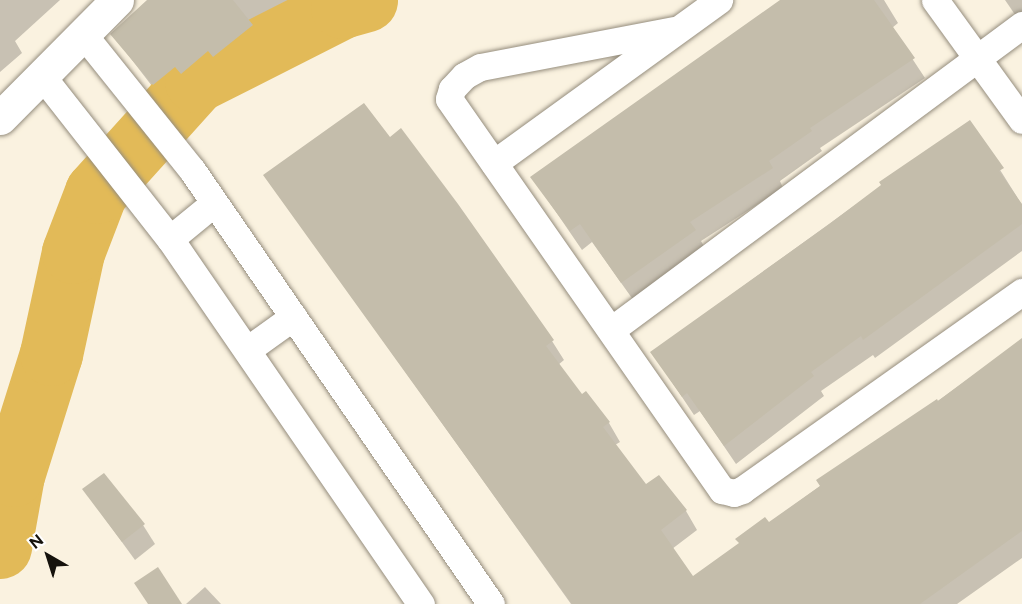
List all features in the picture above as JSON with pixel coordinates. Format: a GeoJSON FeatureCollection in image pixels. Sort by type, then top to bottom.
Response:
{"type":"FeatureCollection","features":[{"type":"Feature","properties":{"kind":"street"},"geometry":{"type":"LineString","coordinates":[[0,118],[117,0]]}},
{"type":"Feature","properties":{"kind":"street"},"geometry":{"type":"LineString","coordinates":[[494,163],[674,30],[719,0]]}},
{"type":"Feature","properties":{"kind":"street"},"geometry":{"type":"LineString","coordinates":[[934,0],[1022,120]]}},
{"type":"Feature","properties":{"kind":"street"},"geometry":{"type":"LineString","coordinates":[[611,330],[1022,25]]}},
{"type":"Feature","properties":{"kind":"street"},"geometry":{"type":"LineString","coordinates":[[674,30],[480,67],[464,76],[452,88],[449,99],[722,490],[734,493],[1022,292]]}},
{"type":"Feature","properties":{"kind":"street"},"geometry":{"type":"LineString","coordinates":[[83,34],[192,170],[491,604]]}},
{"type":"Feature","properties":{"kind":"street"},"geometry":{"type":"LineString","coordinates":[[42,76],[170,239],[421,604]]}},
{"type":"Feature","properties":{"kind":"street"},"geometry":{"type":"LineString","coordinates":[[170,239],[214,203]]}},
{"type":"Feature","properties":{"kind":"street"},"geometry":{"type":"LineString","coordinates":[[247,350],[293,316]]}},
{"type":"Feature","properties":{"kind":"building"},"geometry":{"type":"Polygon","coordinates":[[[147,0],[233,0],[253,25],[213,57],[208,51],[181,74],[175,67],[153,85],[110,34],[147,0]]]}},
{"type":"Feature","properties":{"kind":"building"},"geometry":{"type":"Polygon","coordinates":[[[780,0],[874,0],[915,58],[810,128],[812,131],[769,161],[773,168],[690,222],[696,230],[621,283],[580,224],[570,231],[530,177],[780,0]]]}},
{"type":"Feature","properties":{"kind":"building"},"geometry":{"type":"Polygon","coordinates":[[[364,103],[390,137],[401,128],[458,204],[554,340],[546,346],[582,394],[586,391],[610,422],[603,427],[646,484],[659,475],[687,510],[661,530],[693,576],[739,543],[735,539],[765,517],[769,522],[820,486],[816,480],[937,399],[938,401],[1022,338],[1022,531],[920,604],[572,604],[263,175],[364,103]]]}},
{"type":"Feature","properties":{"kind":"building"},"geometry":{"type":"Polygon","coordinates":[[[970,120],[1004,168],[999,171],[1022,204],[1022,224],[863,340],[861,336],[811,372],[814,376],[724,446],[687,393],[682,397],[650,352],[828,225],[881,185],[879,182],[970,120]]]}},
{"type":"Feature","properties":{"kind":"building"},"geometry":{"type":"Polygon","coordinates":[[[104,473],[145,524],[122,542],[82,489],[104,473]]]}},
{"type":"Feature","properties":{"kind":"building"},"geometry":{"type":"Polygon","coordinates":[[[158,567],[182,604],[148,604],[134,583],[158,567]]]}},
{"type":"Feature","properties":{"kind":"waterway"},"geometry":{"type":"LineString","coordinates":[[0,547],[13,475],[51,354],[73,252],[96,192],[196,81],[342,7],[366,0]]}}]}
